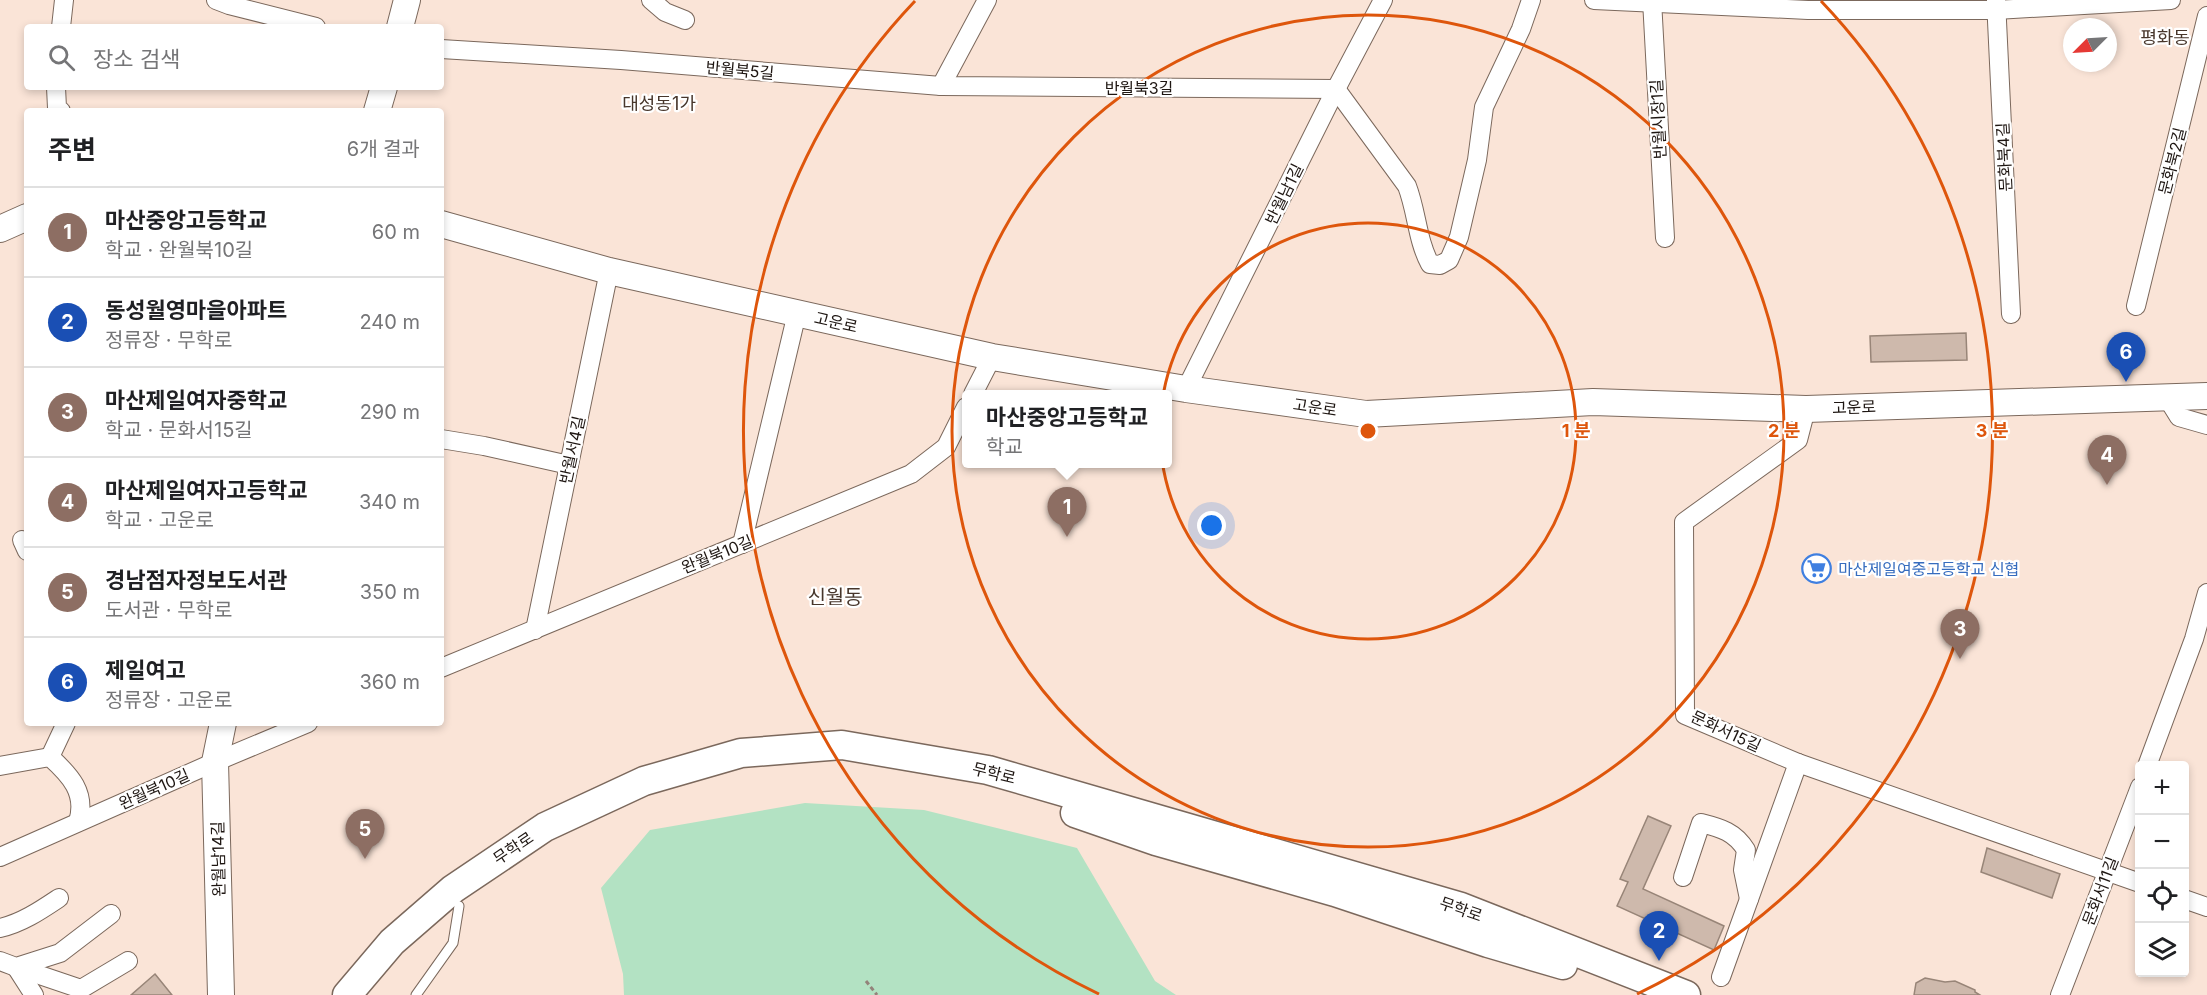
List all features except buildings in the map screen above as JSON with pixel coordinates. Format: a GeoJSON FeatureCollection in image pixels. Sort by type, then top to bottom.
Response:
{"type":"FeatureCollection","features":[{"type":"Feature","properties":{"kind":"main road"},"geometry":{"type":"LineString","coordinates":[[401,24],[407,0]]}},
{"type":"Feature","properties":{"kind":"main road"},"geometry":{"type":"LineString","coordinates":[[378,108],[383,90]]}},
{"type":"Feature","properties":{"kind":"main road"},"geometry":{"type":"LineString","coordinates":[[0,229],[24,218]]}},
{"type":"Feature","properties":{"kind":"main road","name":"고운로"},"geometry":{"type":"LineString","coordinates":[[444,225],[609,271],[992,357],[1186,389],[1366,414],[1593,402],[1806,409],[2207,396]]}},
{"type":"Feature","properties":{"kind":"main road","name":"완월남14길"},"geometry":{"type":"LineString","coordinates":[[221,995],[215,762],[222,726]]}},
{"type":"Feature","properties":{"kind":"main road","name":"무학로"},"geometry":{"type":"LineString","coordinates":[[347,995],[392,942],[453,888],[545,827],[644,781],[741,753],[842,745],[988,770],[1461,907],[1686,995]]}},
{"type":"Feature","properties":{"kind":"main road","name":"무학로"},"geometry":{"type":"LineString","coordinates":[[364,995],[422,936],[459,906],[500,878],[585,827],[649,800],[696,784],[764,769],[800,765],[849,764],[910,769],[965,780],[1031,798],[1156,841],[1335,892],[1488,943],[1566,966],[1648,995]]}},
{"type":"Feature","properties":{"kind":"street"},"geometry":{"type":"LineString","coordinates":[[61,24],[64,0]]}},
{"type":"Feature","properties":{"kind":"street"},"geometry":{"type":"LineString","coordinates":[[216,0],[304,24]]}},
{"type":"Feature","properties":{"kind":"street"},"geometry":{"type":"LineString","coordinates":[[651,0],[665,12],[685,20]]}},
{"type":"Feature","properties":{"kind":"street"},"geometry":{"type":"LineString","coordinates":[[941,86],[987,0]]}},
{"type":"Feature","properties":{"kind":"street","name":"반월남1길"},"geometry":{"type":"LineString","coordinates":[[1186,389],[1383,0]]}},
{"type":"Feature","properties":{"kind":"street"},"geometry":{"type":"LineString","coordinates":[[1336,89],[1407,186],[1413,200],[1423,252],[1430,264],[1440,265],[1449,261],[1459,237],[1477,160],[1484,107],[1521,29],[1531,0]]}},
{"type":"Feature","properties":{"kind":"street"},"geometry":{"type":"LineString","coordinates":[[1594,0],[1808,5],[1996,5],[2171,0]]}},
{"type":"Feature","properties":{"kind":"street","name":"반월시장1길"},"geometry":{"type":"LineString","coordinates":[[1652,1],[1665,238]]}},
{"type":"Feature","properties":{"kind":"street","name":"문화북4길"},"geometry":{"type":"LineString","coordinates":[[1996,5],[2011,314]]}},
{"type":"Feature","properties":{"kind":"street","name":"문화북2길"},"geometry":{"type":"LineString","coordinates":[[2136,306],[2207,16]]}},
{"type":"Feature","properties":{"kind":"street","name":"반월북5길"},"geometry":{"type":"LineString","coordinates":[[444,50],[621,60],[941,86]]}},
{"type":"Feature","properties":{"kind":"street","name":"반월북3길"},"geometry":{"type":"LineString","coordinates":[[941,86],[1336,89]]}},
{"type":"Feature","properties":{"kind":"street"},"geometry":{"type":"LineString","coordinates":[[56,90],[57,108]]}},
{"type":"Feature","properties":{"kind":"street","name":"반월서4길"},"geometry":{"type":"LineString","coordinates":[[535,630],[609,271]]}},
{"type":"Feature","properties":{"kind":"street"},"geometry":{"type":"LineString","coordinates":[[742,544],[797,313]]}},
{"type":"Feature","properties":{"kind":"street"},"geometry":{"type":"LineString","coordinates":[[975,390],[992,357]]}},
{"type":"Feature","properties":{"kind":"street"},"geometry":{"type":"LineString","coordinates":[[2166,396],[2179,417],[2207,425]]}},
{"type":"Feature","properties":{"kind":"street","name":"문화서15길"},"geometry":{"type":"LineString","coordinates":[[1806,409],[1798,440],[1684,522],[1685,715],[1798,763],[2135,882]]}},
{"type":"Feature","properties":{"kind":"street","name":"완월북10길"},"geometry":{"type":"LineString","coordinates":[[444,667],[911,474],[946,447],[962,415]]}},
{"type":"Feature","properties":{"kind":"street"},"geometry":{"type":"LineString","coordinates":[[444,439],[569,465]]}},
{"type":"Feature","properties":{"kind":"street"},"geometry":{"type":"LineString","coordinates":[[2149,761],[2200,642],[2207,593]]}},
{"type":"Feature","properties":{"kind":"street"},"geometry":{"type":"LineString","coordinates":[[50,758],[65,726]]}},
{"type":"Feature","properties":{"kind":"street","name":"완월북10길"},"geometry":{"type":"LineString","coordinates":[[0,857],[302,726]]}},
{"type":"Feature","properties":{"kind":"street"},"geometry":{"type":"LineString","coordinates":[[0,766],[50,758]]}},
{"type":"Feature","properties":{"kind":"street"},"geometry":{"type":"LineString","coordinates":[[50,758],[75,783],[79,796],[78,822]]}},
{"type":"Feature","properties":{"kind":"street"},"geometry":{"type":"LineString","coordinates":[[1721,977],[1798,763]]}},
{"type":"Feature","properties":{"kind":"street","name":"문화서11길"},"geometry":{"type":"LineString","coordinates":[[2060,995],[2135,798]]}},
{"type":"Feature","properties":{"kind":"street"},"geometry":{"type":"LineString","coordinates":[[1683,877],[1701,823],[1717,827],[1732,833],[1746,850],[1743,870],[1749,900]]}},
{"type":"Feature","properties":{"kind":"street"},"geometry":{"type":"LineString","coordinates":[[0,928],[35,914],[59,898]]}},
{"type":"Feature","properties":{"kind":"street"},"geometry":{"type":"LineString","coordinates":[[2189,901],[2207,907]]}},
{"type":"Feature","properties":{"kind":"street"},"geometry":{"type":"LineString","coordinates":[[8,964],[62,952],[111,914]]}},
{"type":"Feature","properties":{"kind":"street"},"geometry":{"type":"LineString","coordinates":[[8,964],[81,989],[128,961]]}},
{"type":"Feature","properties":{"kind":"street"},"geometry":{"type":"LineString","coordinates":[[8,964],[34,995]]}},
{"type":"Feature","properties":{"kind":"street"},"geometry":{"type":"LineString","coordinates":[[8,964],[56,995]]}},
{"type":"Feature","properties":{"kind":"lane"},"geometry":{"type":"LineString","coordinates":[[416,995],[453,943],[459,906]]}},
{"type":"Feature","properties":{"kind":"path"},"geometry":{"type":"LineString","coordinates":[[866,981],[877,995]]}},
{"type":"Feature","properties":{"kind":"green space"},"geometry":{"type":"Polygon","coordinates":[[[805,803],[924,810],[1077,848],[1155,981],[1176,995],[624,995],[623,974],[601,888],[650,830],[805,803]]]}},
{"type":"Feature","properties":{"kind":"place","name":"제일여고"},"geometry":{"type":"Point","coordinates":[2126,382]}},
{"type":"Feature","properties":{"kind":"place","name":"마산제일여자고등학교"},"geometry":{"type":"Point","coordinates":[2107,485]}},
{"type":"Feature","properties":{"kind":"place","name":"마산중앙고등학교"},"geometry":{"type":"Point","coordinates":[1067,537]}},
{"type":"Feature","properties":{"kind":"place","name":"마산제일여중고등학교 신협"},"geometry":{"type":"Point","coordinates":[1817,569]}},
{"type":"Feature","properties":{"kind":"place","name":"마산제일여자중학교"},"geometry":{"type":"Point","coordinates":[1960,659]}},
{"type":"Feature","properties":{"kind":"place","name":"경남점자정보도서관"},"geometry":{"type":"Point","coordinates":[365,859]}},
{"type":"Feature","properties":{"kind":"place","name":"동성월영마을아파트"},"geometry":{"type":"Point","coordinates":[1659,961]}},
{"type":"Feature","properties":{"kind":"district","name":"평화동"},"geometry":{"type":"Point","coordinates":[2165,37]}},
{"type":"Feature","properties":{"kind":"district","name":"대성동1가"},"geometry":{"type":"Point","coordinates":[659,103]}},
{"type":"Feature","properties":{"kind":"district","name":"신월동"},"geometry":{"type":"Point","coordinates":[835,597]}}]}
